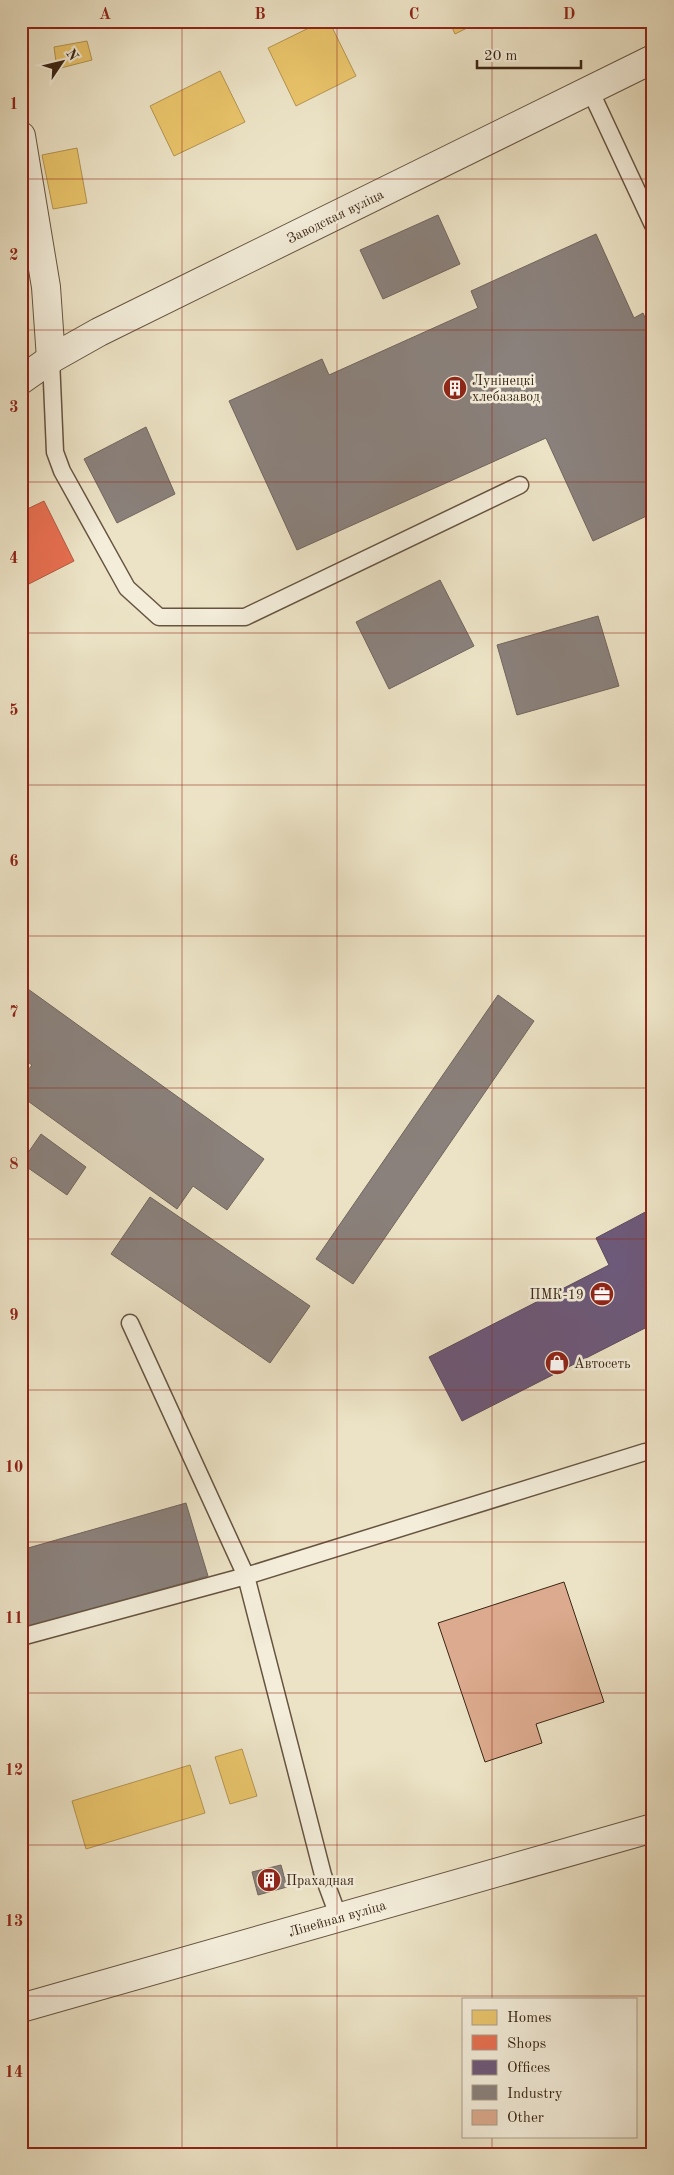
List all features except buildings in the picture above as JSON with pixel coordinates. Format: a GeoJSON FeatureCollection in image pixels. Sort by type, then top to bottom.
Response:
{"type":"FeatureCollection","features":[{"type":"Feature","properties":{"kind":"street","name":"Заводская вуліца"},"geometry":{"type":"LineString","coordinates":[[21,380],[50,360],[99,332],[653,60]]}},
{"type":"Feature","properties":{"kind":"street"},"geometry":{"type":"LineString","coordinates":[[21,136],[46,288],[50,360]]}},
{"type":"Feature","properties":{"kind":"street","name":"Лінейная вуліца"},"geometry":{"type":"LineString","coordinates":[[21,2008],[653,1828]]}},
{"type":"Feature","properties":{"kind":"lane"},"geometry":{"type":"LineString","coordinates":[[590,90],[653,225]]}},
{"type":"Feature","properties":{"kind":"lane"},"geometry":{"type":"LineString","coordinates":[[50,360],[55,452],[62,471],[127,588],[159,617],[245,617],[520,485]]}},
{"type":"Feature","properties":{"kind":"lane"},"geometry":{"type":"LineString","coordinates":[[130,1323],[246,1576],[322,1875],[339,1918]]}},
{"type":"Feature","properties":{"kind":"lane"},"geometry":{"type":"LineString","coordinates":[[21,1637],[246,1576],[645,1452]]}},
{"type":"Feature","properties":{"kind":"place","name":"Лунінецкі хлебазавод"},"geometry":{"type":"Point","coordinates":[455,388]}},
{"type":"Feature","properties":{"kind":"place","name":"ПМК-19"},"geometry":{"type":"Point","coordinates":[602,1294]}},
{"type":"Feature","properties":{"kind":"place","name":"Автосеть"},"geometry":{"type":"Point","coordinates":[557,1363]}},
{"type":"Feature","properties":{"kind":"place","name":"Прахадная"},"geometry":{"type":"Point","coordinates":[269,1880]}}]}
